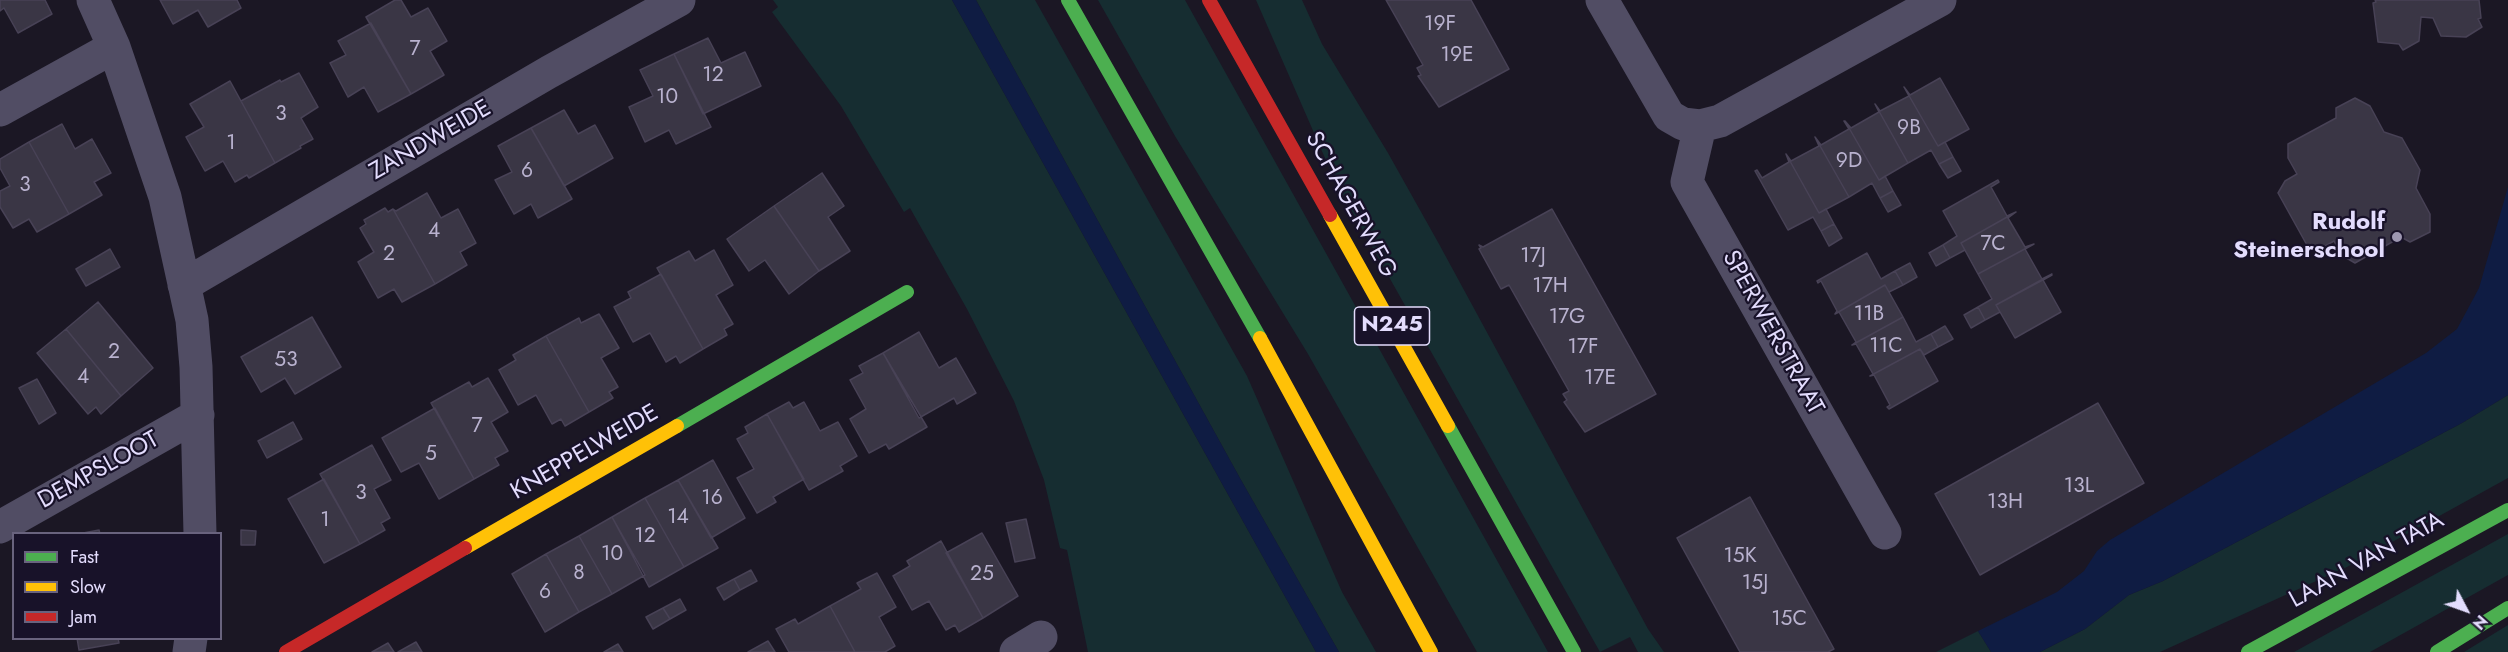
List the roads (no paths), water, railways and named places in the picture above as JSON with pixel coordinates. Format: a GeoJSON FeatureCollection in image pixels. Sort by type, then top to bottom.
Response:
{"type":"FeatureCollection","features":[{"type":"Feature","properties":{"kind":"main road"},"geometry":{"type":"LineString","coordinates":[[1068,0],[1240,301],[1431,652]]}},
{"type":"Feature","properties":{"kind":"main road","name":"SCHAGERWEG"},"geometry":{"type":"LineString","coordinates":[[1209,0],[1574,652]]}},
{"type":"Feature","properties":{"kind":"main road","name":"KNEPPELWEIDE"},"geometry":{"type":"LineString","coordinates":[[286,652],[907,292]]}},
{"type":"Feature","properties":{"kind":"main road","name":"LAAN VAN TATA"},"geometry":{"type":"LineString","coordinates":[[2248,652],[2508,510]]}},
{"type":"Feature","properties":{"kind":"main road"},"geometry":{"type":"LineString","coordinates":[[2437,652],[2508,608]]}},
{"type":"Feature","properties":{"kind":"street"},"geometry":{"type":"LineString","coordinates":[[93,0],[114,47],[165,197],[192,320],[198,415],[200,532]]}},
{"type":"Feature","properties":{"kind":"street","name":"ZANDWEIDE"},"geometry":{"type":"LineString","coordinates":[[184,285],[539,78],[679,0]]}},
{"type":"Feature","properties":{"kind":"street"},"geometry":{"type":"LineString","coordinates":[[1602,0],[1669,116],[1683,124],[1700,126],[1720,121],[1940,0]]}},
{"type":"Feature","properties":{"kind":"street"},"geometry":{"type":"LineString","coordinates":[[0,110],[114,47]]}},
{"type":"Feature","properties":{"kind":"street","name":"SPERWERSTRAAT"},"geometry":{"type":"LineString","coordinates":[[1700,126],[1687,182],[1885,533]]}},
{"type":"Feature","properties":{"kind":"street","name":"DEMPSLOOT"},"geometry":{"type":"LineString","coordinates":[[0,527],[198,415]]}},
{"type":"Feature","properties":{"kind":"water"},"geometry":{"type":"Polygon","coordinates":[[[952,0],[976,0],[1241,480],[1339,652],[1316,652],[952,0]]]}},
{"type":"Feature","properties":{"kind":"water"},"geometry":{"type":"Polygon","coordinates":[[[2508,187],[2508,395],[2462,423],[2163,581],[2129,595],[2085,629],[2040,652],[1991,652],[1978,631],[2057,592],[2084,571],[2097,551],[2110,540],[2426,353],[2457,329],[2479,288],[2508,187]]]}},
{"type":"Feature","properties":{"kind":"place","name":"Rudolf Steinerschool"},"geometry":{"type":"Point","coordinates":[2397,237]}}]}
